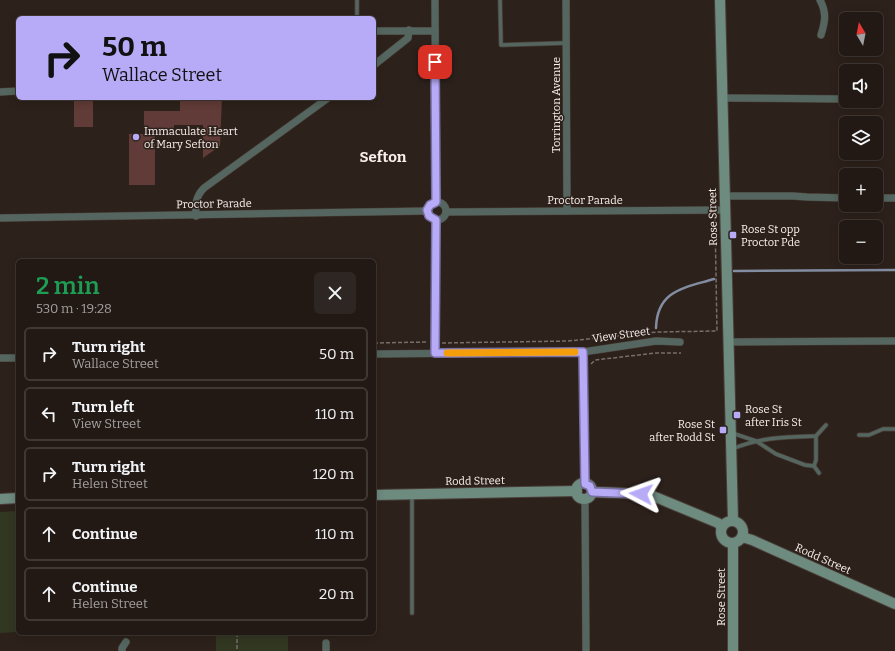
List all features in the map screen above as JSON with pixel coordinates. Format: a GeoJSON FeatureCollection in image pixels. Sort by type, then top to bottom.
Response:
{"type":"FeatureCollection","features":[{"type":"Feature","properties":{"kind":"street"},"geometry":{"type":"LineString","coordinates":[[435,0],[436,202]]}},
{"type":"Feature","properties":{"kind":"street","name":"Torrington Avenue"},"geometry":{"type":"LineString","coordinates":[[566,0],[567,211]]}},
{"type":"Feature","properties":{"kind":"street","name":"Rose Street"},"geometry":{"type":"LineString","coordinates":[[720,0],[733,521]]}},
{"type":"Feature","properties":{"kind":"street"},"geometry":{"type":"LineString","coordinates":[[820,0],[824,7],[826,16],[822,35]]}},
{"type":"Feature","properties":{"kind":"street"},"geometry":{"type":"LineString","coordinates":[[376,63],[408,38],[409,30]]}},
{"type":"Feature","properties":{"kind":"street"},"geometry":{"type":"LineString","coordinates":[[376,31],[435,31]]}},
{"type":"Feature","properties":{"kind":"street"},"geometry":{"type":"LineString","coordinates":[[0,92],[16,91]]}},
{"type":"Feature","properties":{"kind":"street"},"geometry":{"type":"LineString","coordinates":[[722,98],[839,99]]}},
{"type":"Feature","properties":{"kind":"street"},"geometry":{"type":"LineString","coordinates":[[196,216],[195,204],[198,194],[204,188],[325,100]]}},
{"type":"Feature","properties":{"kind":"street"},"geometry":{"type":"LineString","coordinates":[[725,196],[839,198]]}},
{"type":"Feature","properties":{"kind":"street"},"geometry":{"type":"LineString","coordinates":[[883,198],[895,198]]}},
{"type":"Feature","properties":{"kind":"street"},"geometry":{"type":"LineString","coordinates":[[436,202],[442,204],[445,207],[446,212],[443,218],[436,220],[429,216],[428,211],[430,205],[436,202]]}},
{"type":"Feature","properties":{"kind":"street","name":"Proctor Parade"},"geometry":{"type":"LineString","coordinates":[[446,212],[725,210]]}},
{"type":"Feature","properties":{"kind":"street","name":"Proctor Parade"},"geometry":{"type":"LineString","coordinates":[[0,218],[196,216],[428,211]]}},
{"type":"Feature","properties":{"kind":"street"},"geometry":{"type":"LineString","coordinates":[[435,353],[436,220]]}},
{"type":"Feature","properties":{"kind":"street","name":"View Street"},"geometry":{"type":"LineString","coordinates":[[376,354],[583,352],[656,341],[680,342]]}},
{"type":"Feature","properties":{"kind":"street"},"geometry":{"type":"LineString","coordinates":[[728,342],[895,341]]}},
{"type":"Feature","properties":{"kind":"street"},"geometry":{"type":"LineString","coordinates":[[583,352],[585,484]]}},
{"type":"Feature","properties":{"kind":"street"},"geometry":{"type":"LineString","coordinates":[[0,358],[16,358]]}},
{"type":"Feature","properties":{"kind":"street"},"geometry":{"type":"LineString","coordinates":[[586,651],[588,495],[590,486],[585,484],[579,486],[577,491],[579,497],[588,495],[624,493],[653,496],[718,523],[722,527],[723,538],[729,542],[736,542],[742,537],[744,530],[738,522],[733,521],[726,523],[722,527]]}},
{"type":"Feature","properties":{"kind":"street","name":"Rodd Street"},"geometry":{"type":"LineString","coordinates":[[376,495],[577,491]]}},
{"type":"Feature","properties":{"kind":"street"},"geometry":{"type":"LineString","coordinates":[[0,499],[16,498]]}},
{"type":"Feature","properties":{"kind":"street","name":"Rodd Street"},"geometry":{"type":"LineString","coordinates":[[742,537],[752,540],[895,604]]}},
{"type":"Feature","properties":{"kind":"street","name":"Rose Street"},"geometry":{"type":"LineString","coordinates":[[733,543],[733,651]]}},
{"type":"Feature","properties":{"kind":"street"},"geometry":{"type":"LineString","coordinates":[[122,651],[122,648],[126,642]]}},
{"type":"Feature","properties":{"kind":"lane"},"geometry":{"type":"LineString","coordinates":[[358,0],[358,16]]}},
{"type":"Feature","properties":{"kind":"lane"},"geometry":{"type":"LineString","coordinates":[[500,0],[501,45],[567,43]]}},
{"type":"Feature","properties":{"kind":"lane"},"geometry":{"type":"LineString","coordinates":[[814,466],[816,460],[816,436],[826,425]]}},
{"type":"Feature","properties":{"kind":"lane"},"geometry":{"type":"LineString","coordinates":[[859,436],[875,433],[884,429],[895,429]]}},
{"type":"Feature","properties":{"kind":"lane"},"geometry":{"type":"LineString","coordinates":[[730,433],[736,433],[756,441],[776,454],[805,465],[814,466],[819,473]]}},
{"type":"Feature","properties":{"kind":"lane"},"geometry":{"type":"LineString","coordinates":[[731,449],[756,441],[780,436],[816,436]]}},
{"type":"Feature","properties":{"kind":"lane"},"geometry":{"type":"LineString","coordinates":[[412,494],[412,613]]}},
{"type":"Feature","properties":{"kind":"path"},"geometry":{"type":"LineString","coordinates":[[376,343],[568,341],[657,332],[717,331],[715,216]]}},
{"type":"Feature","properties":{"kind":"path"},"geometry":{"type":"LineString","coordinates":[[590,364],[595,360],[656,353],[681,353]]}},
{"type":"Feature","properties":{"kind":"path"},"geometry":{"type":"LineString","coordinates":[[237,635],[237,651]]}},
{"type":"Feature","properties":{"kind":"green space"},"geometry":{"type":"Polygon","coordinates":[[[16,511],[16,632],[0,633],[0,512],[16,511]]]}},
{"type":"Feature","properties":{"kind":"green space"},"geometry":{"type":"Polygon","coordinates":[[[216,635],[288,635],[288,651],[216,651],[216,635]]]}},
{"type":"Feature","properties":{"kind":"building"},"geometry":{"type":"Polygon","coordinates":[[[74,100],[93,100],[93,127],[74,127],[74,100]]]}},
{"type":"Feature","properties":{"kind":"building"},"geometry":{"type":"Polygon","coordinates":[[[180,100],[222,100],[220,146],[203,158],[203,125],[174,125],[174,131],[155,131],[155,185],[129,185],[129,134],[144,134],[144,111],[180,111],[180,100]]]}},
{"type":"Feature","properties":{"kind":"waterway"},"geometry":{"type":"LineString","coordinates":[[734,271],[895,270]]}},
{"type":"Feature","properties":{"kind":"waterway"},"geometry":{"type":"LineString","coordinates":[[656,328],[661,306],[667,298],[683,288],[714,279]]}},
{"type":"Feature","properties":{"kind":"slow traffic"},"geometry":{"type":"LineString","coordinates":[[447,353],[542,351],[575,352]]}},
{"type":"Feature","properties":{"kind":"place","name":"Immaculate Heart of Mary Sefton"},"geometry":{"type":"Point","coordinates":[136,137]}},
{"type":"Feature","properties":{"kind":"place","name":"Rose St opp Proctor Pde"},"geometry":{"type":"Point","coordinates":[733,235]}},
{"type":"Feature","properties":{"kind":"place","name":"Rose St after Iris St"},"geometry":{"type":"Point","coordinates":[737,415]}},
{"type":"Feature","properties":{"kind":"place","name":"Rose St after Rodd St"},"geometry":{"type":"Point","coordinates":[723,430]}},
{"type":"Feature","properties":{"kind":"district","name":"Sefton"},"geometry":{"type":"Point","coordinates":[383,157]}},
{"type":"Feature","properties":{"kind":"route"},"geometry":{"type":"LineString","coordinates":[[435,62],[436,202],[430,205],[427,210],[431,219],[436,220],[435,353],[542,351],[583,352],[585,484],[590,486],[592,492],[641,494]]}}]}
